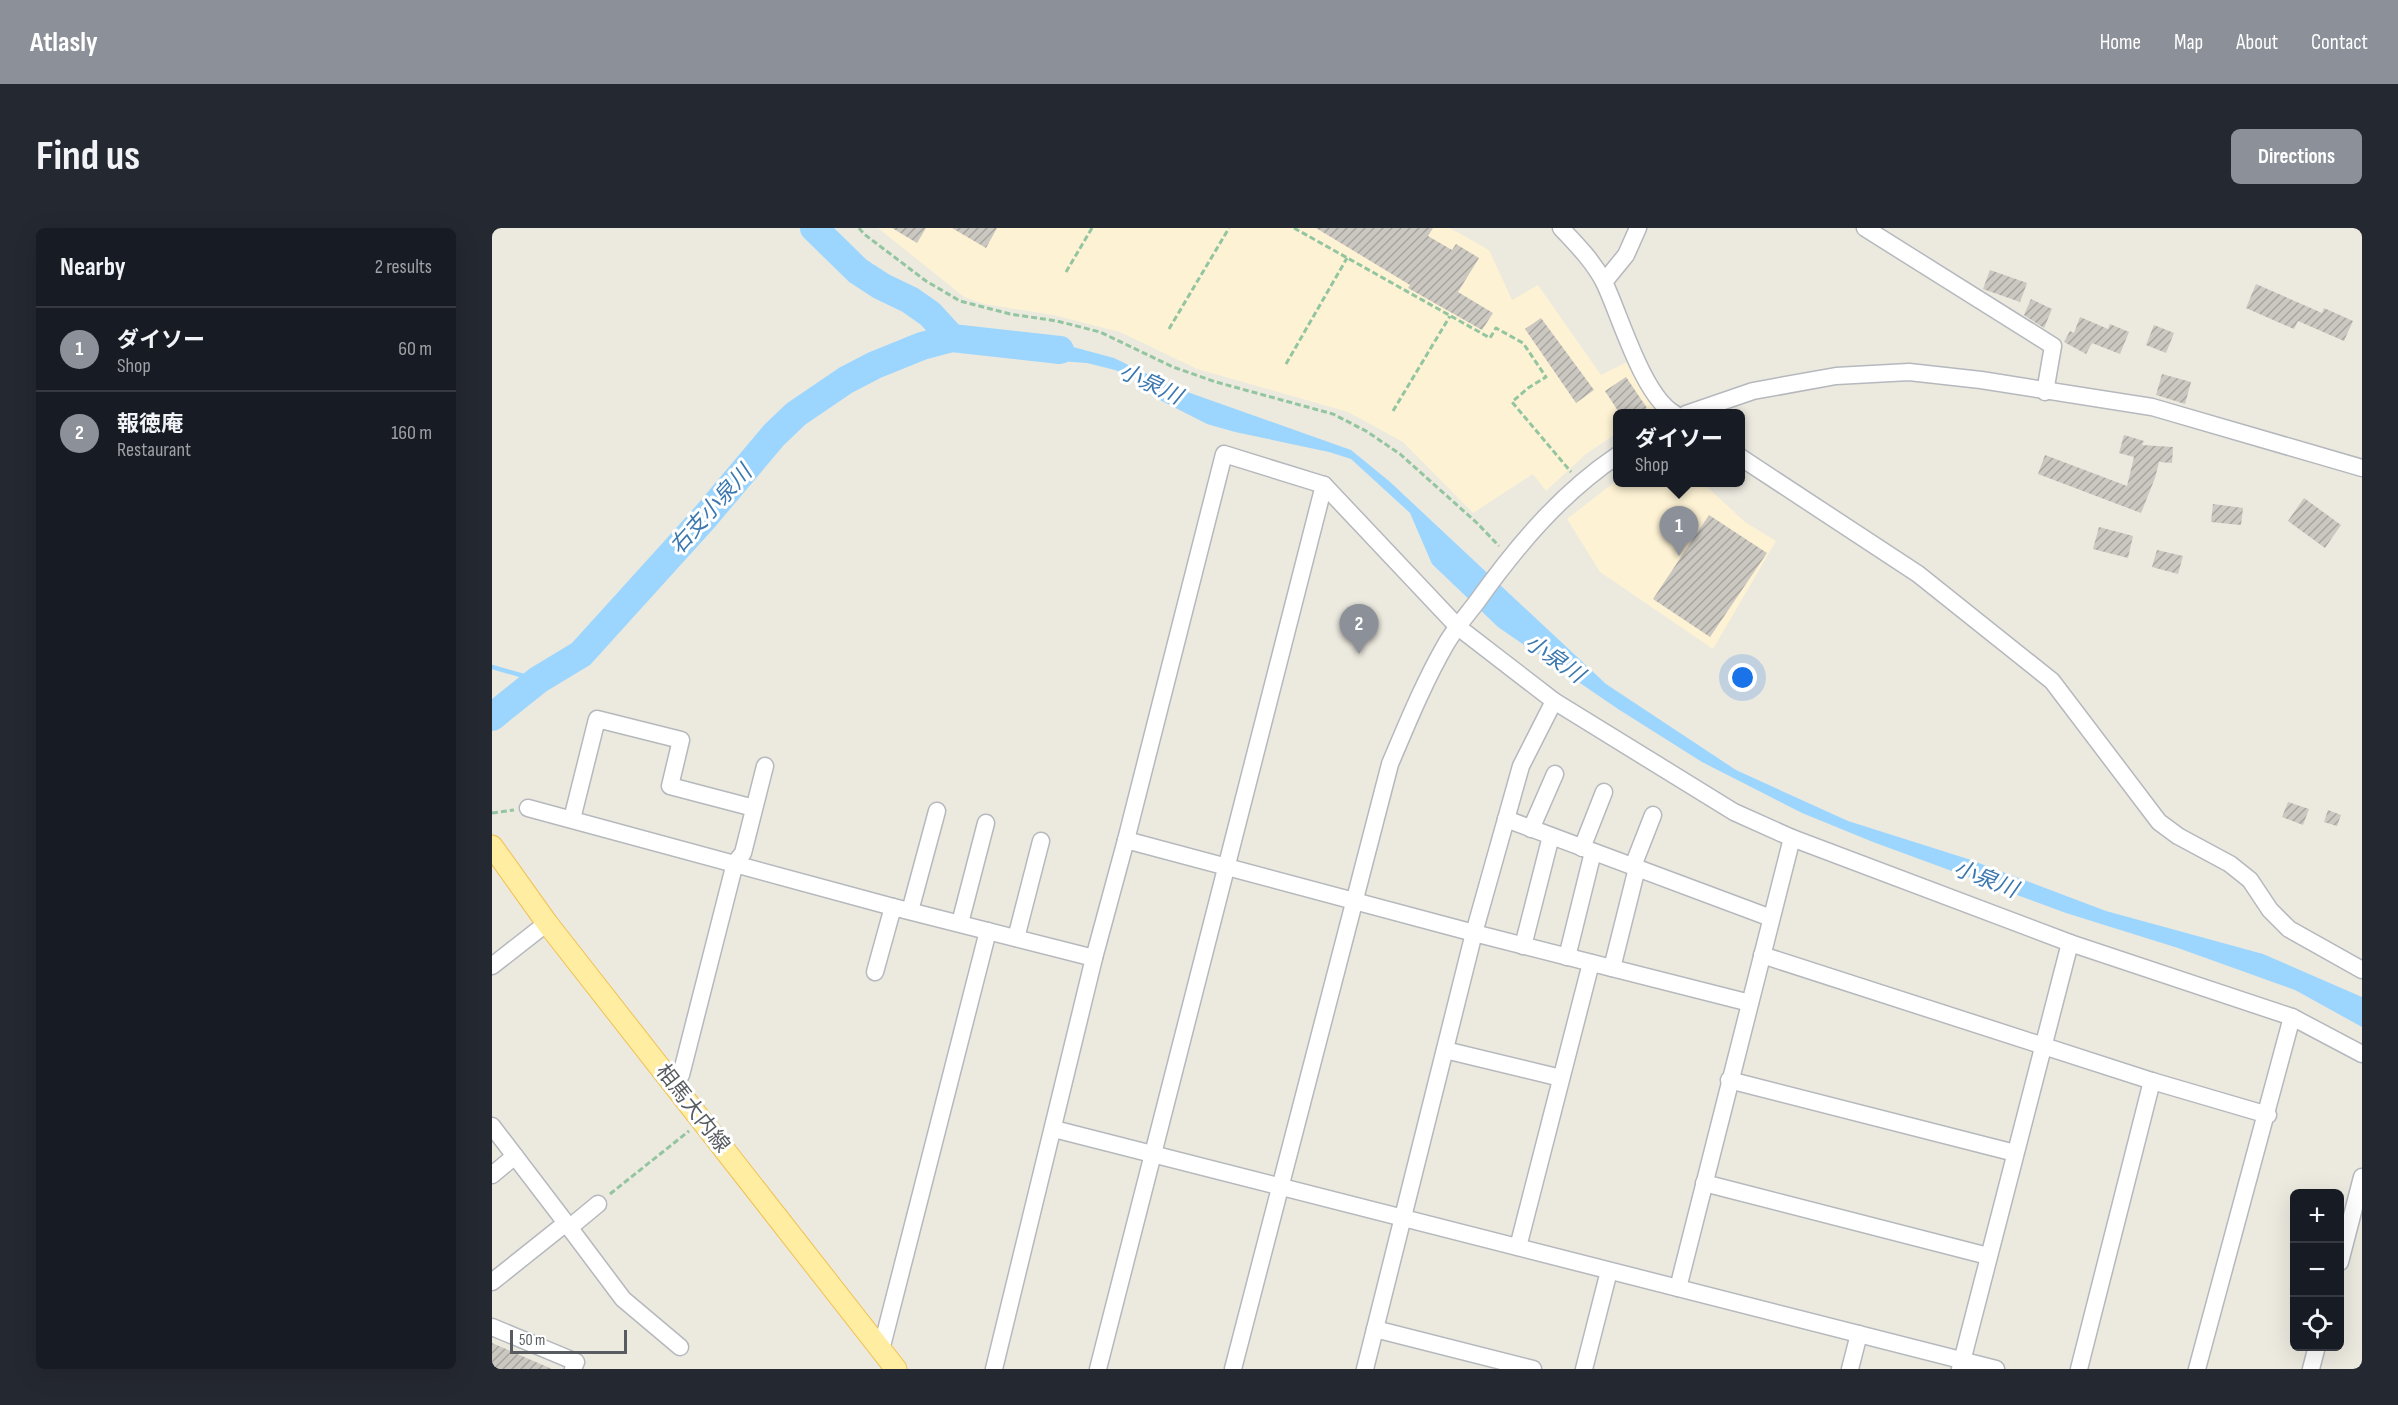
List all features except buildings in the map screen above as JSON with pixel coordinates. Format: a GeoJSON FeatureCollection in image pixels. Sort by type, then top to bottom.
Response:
{"type":"FeatureCollection","features":[{"type":"Feature","properties":{"kind":"main road","name":"相馬大内線"},"geometry":{"type":"LineString","coordinates":[[492,846],[547,923],[896,1369]]}},
{"type":"Feature","properties":{"kind":"street"},"geometry":{"type":"LineString","coordinates":[[1561,228],[1592,262],[1604,282],[1651,390],[1666,409]]}},
{"type":"Feature","properties":{"kind":"street"},"geometry":{"type":"LineString","coordinates":[[1604,282],[1626,255],[1638,228]]}},
{"type":"Feature","properties":{"kind":"street"},"geometry":{"type":"LineString","coordinates":[[1865,228],[2053,346],[2045,392]]}},
{"type":"Feature","properties":{"kind":"street"},"geometry":{"type":"LineString","coordinates":[[1701,409],[1753,391],[1836,376],[1909,372],[1981,380],[2045,392],[2152,407],[2362,468]]}},
{"type":"Feature","properties":{"kind":"street"},"geometry":{"type":"LineString","coordinates":[[994,1369],[1094,958],[1224,453],[1324,485],[1458,627],[1554,701],[1734,812],[1792,838],[2070,943],[2292,1017],[2362,1054]]}},
{"type":"Feature","properties":{"kind":"street"},"geometry":{"type":"LineString","coordinates":[[1233,1369],[1390,764],[1415,706],[1447,642],[1509,557],[1540,521],[1613,458]]}},
{"type":"Feature","properties":{"kind":"street"},"geometry":{"type":"LineString","coordinates":[[1745,460],[1918,574],[2052,681],[2159,822],[2178,836],[2230,864],[2250,880],[2270,910],[2289,929],[2362,970]]}},
{"type":"Feature","properties":{"kind":"street"},"geometry":{"type":"LineString","coordinates":[[1098,1369],[1324,485]]}},
{"type":"Feature","properties":{"kind":"street"},"geometry":{"type":"LineString","coordinates":[[1365,1369],[1474,933],[1506,819],[1521,766],[1554,701]]}},
{"type":"Feature","properties":{"kind":"street"},"geometry":{"type":"LineString","coordinates":[[572,819],[597,719],[681,741],[670,786],[754,808]]}},
{"type":"Feature","properties":{"kind":"street"},"geometry":{"type":"LineString","coordinates":[[673,1082],[681,1075],[735,863],[743,853],[765,766]]}},
{"type":"Feature","properties":{"kind":"street"},"geometry":{"type":"LineString","coordinates":[[1532,829],[1555,774]]}},
{"type":"Feature","properties":{"kind":"street"},"geometry":{"type":"LineString","coordinates":[[1567,957],[1588,850],[1604,792]]}},
{"type":"Feature","properties":{"kind":"street"},"geometry":{"type":"LineString","coordinates":[[528,808],[893,907],[1094,958]]}},
{"type":"Feature","properties":{"kind":"street"},"geometry":{"type":"LineString","coordinates":[[910,911],[937,811]]}},
{"type":"Feature","properties":{"kind":"street"},"geometry":{"type":"LineString","coordinates":[[1612,968],[1635,867],[1653,815]]}},
{"type":"Feature","properties":{"kind":"street"},"geometry":{"type":"LineString","coordinates":[[1506,819],[1771,918]]}},
{"type":"Feature","properties":{"kind":"street"},"geometry":{"type":"LineString","coordinates":[[960,924],[986,823]]}},
{"type":"Feature","properties":{"kind":"street"},"geometry":{"type":"LineString","coordinates":[[1523,946],[1551,836]]}},
{"type":"Feature","properties":{"kind":"street"},"geometry":{"type":"LineString","coordinates":[[1678,1288],[1792,838]]}},
{"type":"Feature","properties":{"kind":"street"},"geometry":{"type":"LineString","coordinates":[[1126,840],[1523,946],[1750,1003]]}},
{"type":"Feature","properties":{"kind":"street"},"geometry":{"type":"LineString","coordinates":[[1016,938],[1041,841]]}},
{"type":"Feature","properties":{"kind":"street"},"geometry":{"type":"LineString","coordinates":[[875,972],[893,907]]}},
{"type":"Feature","properties":{"kind":"street"},"geometry":{"type":"LineString","coordinates":[[492,966],[547,923]]}},
{"type":"Feature","properties":{"kind":"street"},"geometry":{"type":"LineString","coordinates":[[881,1350],[988,931]]}},
{"type":"Feature","properties":{"kind":"street"},"geometry":{"type":"LineString","coordinates":[[1962,1365],[1988,1256],[2070,943]]}},
{"type":"Feature","properties":{"kind":"street"},"geometry":{"type":"LineString","coordinates":[[1762,955],[2152,1081],[2268,1115]]}},
{"type":"Feature","properties":{"kind":"street"},"geometry":{"type":"LineString","coordinates":[[1518,1247],[1591,963]]}},
{"type":"Feature","properties":{"kind":"street"},"geometry":{"type":"LineString","coordinates":[[2197,1369],[2268,1115],[2292,1017]]}},
{"type":"Feature","properties":{"kind":"street"},"geometry":{"type":"LineString","coordinates":[[1445,1050],[1561,1078]]}},
{"type":"Feature","properties":{"kind":"street"},"geometry":{"type":"LineString","coordinates":[[1729,1080],[2015,1153]]}},
{"type":"Feature","properties":{"kind":"street"},"geometry":{"type":"LineString","coordinates":[[2079,1369],[2152,1081]]}},
{"type":"Feature","properties":{"kind":"street"},"geometry":{"type":"LineString","coordinates":[[492,1126],[623,1299],[680,1347]]}},
{"type":"Feature","properties":{"kind":"street"},"geometry":{"type":"LineString","coordinates":[[1054,1129],[1859,1334],[1962,1365],[1996,1369]]}},
{"type":"Feature","properties":{"kind":"street"},"geometry":{"type":"LineString","coordinates":[[492,1175],[514,1156]]}},
{"type":"Feature","properties":{"kind":"street"},"geometry":{"type":"LineString","coordinates":[[2344,1247],[2361,1182]]}},
{"type":"Feature","properties":{"kind":"street"},"geometry":{"type":"LineString","coordinates":[[1704,1183],[1988,1256]]}},
{"type":"Feature","properties":{"kind":"street"},"geometry":{"type":"LineString","coordinates":[[492,1282],[598,1204]]}},
{"type":"Feature","properties":{"kind":"street"},"geometry":{"type":"LineString","coordinates":[[1584,1369],[1609,1270]]}},
{"type":"Feature","properties":{"kind":"street"},"geometry":{"type":"LineString","coordinates":[[492,1327],[576,1362],[573,1369]]}},
{"type":"Feature","properties":{"kind":"street"},"geometry":{"type":"LineString","coordinates":[[1375,1329],[1533,1369]]}},
{"type":"Feature","properties":{"kind":"street"},"geometry":{"type":"LineString","coordinates":[[1850,1369],[1859,1334]]}},
{"type":"Feature","properties":{"kind":"street"},"geometry":{"type":"LineString","coordinates":[[2311,1369],[2316,1351]]}},
{"type":"Feature","properties":{"kind":"path"},"geometry":{"type":"LineString","coordinates":[[859,228],[926,281],[960,301],[1010,314],[1057,321],[1100,332],[1173,367],[1216,382],[1333,414],[1366,431],[1400,454],[1477,522],[1509,557]]}},
{"type":"Feature","properties":{"kind":"path"},"geometry":{"type":"LineString","coordinates":[[1066,272],[1092,228]]}},
{"type":"Feature","properties":{"kind":"path"},"geometry":{"type":"LineString","coordinates":[[1169,329],[1229,228]]}},
{"type":"Feature","properties":{"kind":"path"},"geometry":{"type":"LineString","coordinates":[[1294,228],[1490,338],[1496,328],[1523,343],[1546,376],[1512,402],[1571,472]]}},
{"type":"Feature","properties":{"kind":"path"},"geometry":{"type":"LineString","coordinates":[[1286,364],[1347,258]]}},
{"type":"Feature","properties":{"kind":"path"},"geometry":{"type":"LineString","coordinates":[[1393,411],[1450,316]]}},
{"type":"Feature","properties":{"kind":"path"},"geometry":{"type":"LineString","coordinates":[[492,813],[528,808]]}},
{"type":"Feature","properties":{"kind":"path"},"geometry":{"type":"LineString","coordinates":[[598,1204],[702,1120]]}},
{"type":"Feature","properties":{"kind":"shaded area"},"geometry":{"type":"Polygon","coordinates":[[[878,228],[1450,228],[1489,250],[1512,300],[1538,285],[1601,375],[1627,362],[1655,409],[1613,409],[1613,436],[1586,454],[1546,491],[1533,474],[1473,513],[1403,442],[1348,412],[1197,369],[1120,332],[1053,315],[984,304],[964,297],[878,228]]]}},
{"type":"Feature","properties":{"kind":"shaded area"},"geometry":{"type":"Polygon","coordinates":[[[1613,483],[1613,487],[1707,487],[1745,522],[1776,541],[1713,649],[1600,572],[1567,519],[1613,483]]]}},
{"type":"Feature","properties":{"kind":"water"},"geometry":{"type":"Polygon","coordinates":[[[1025,334],[1114,358],[1176,388],[1351,450],[1389,481],[1606,684],[1736,770],[1848,821],[1968,859],[2106,911],[2263,954],[2362,997],[2362,1027],[2295,990],[2178,948],[2066,913],[1873,842],[1802,813],[1702,762],[1618,709],[1498,627],[1432,564],[1410,513],[1351,459],[1207,424],[1160,400],[1141,380],[1115,370],[1087,363],[1015,358],[1025,334]]]}},
{"type":"Feature","properties":{"kind":"waterway","name":"小泉川"},"geometry":{"type":"LineString","coordinates":[[814,228],[858,271],[930,314],[952,338],[1060,350]]}},
{"type":"Feature","properties":{"kind":"waterway","name":"右支小泉川"},"geometry":{"type":"LineString","coordinates":[[492,717],[538,680],[581,654],[705,517],[774,435],[796,414],[846,380],[875,365],[922,346],[952,338]]}},
{"type":"Feature","properties":{"kind":"waterway"},"geometry":{"type":"LineString","coordinates":[[492,667],[538,680]]}},
{"type":"Feature","properties":{"kind":"place","name":"ダイソー"},"geometry":{"type":"Point","coordinates":[1679,556]}},
{"type":"Feature","properties":{"kind":"place","name":"報徳庵"},"geometry":{"type":"Point","coordinates":[1359,654]}}]}
